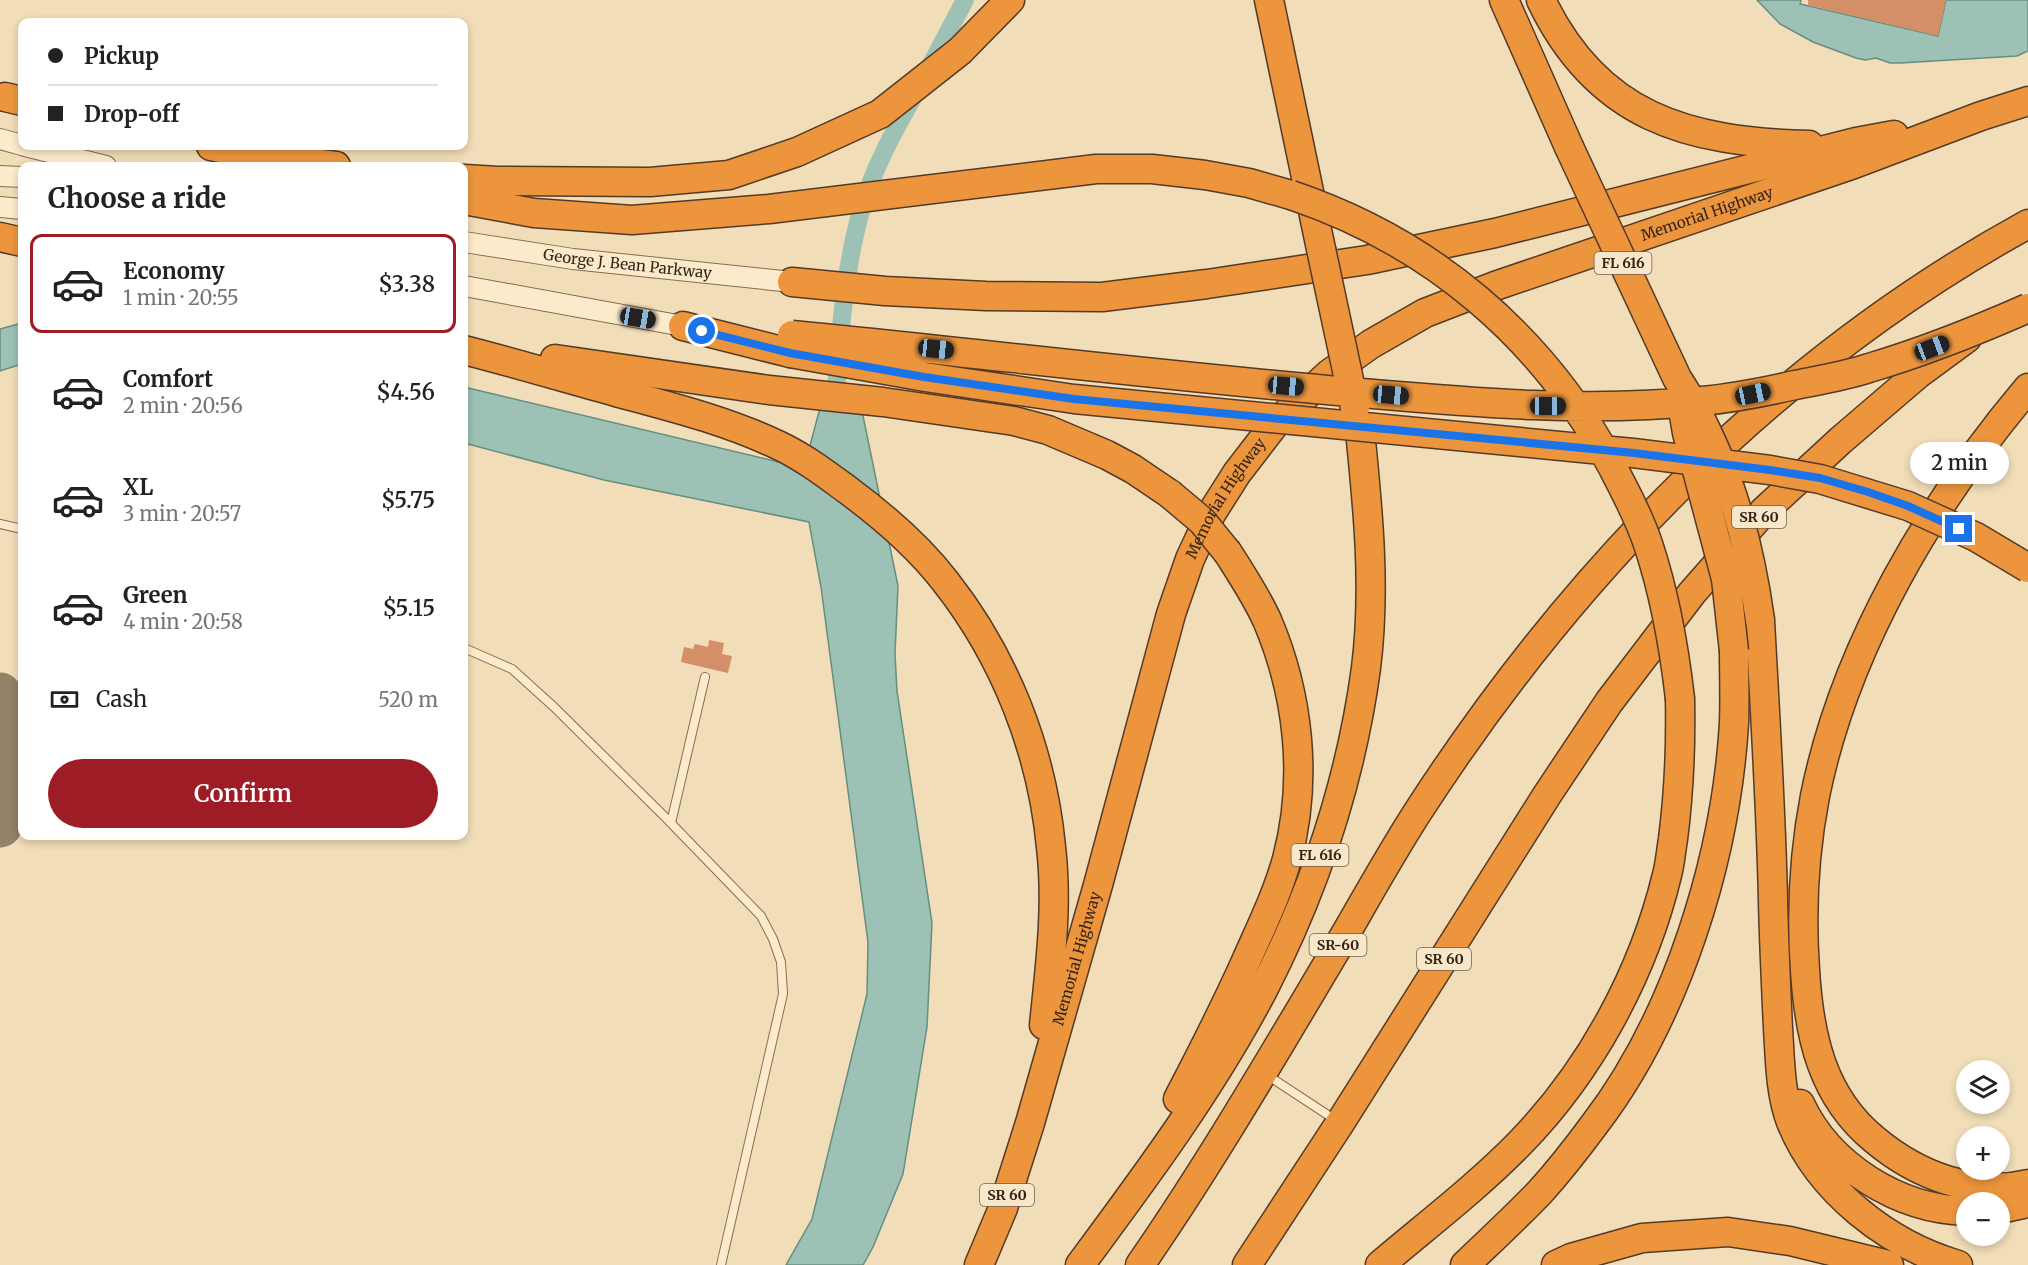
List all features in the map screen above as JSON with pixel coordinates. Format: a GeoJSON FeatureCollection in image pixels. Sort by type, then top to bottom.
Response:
{"type":"FeatureCollection","features":[{"type":"Feature","properties":{"kind":"highway"},"geometry":{"type":"LineString","coordinates":[[468,179],[650,182],[729,175],[797,152],[880,114],[960,51],[1010,0]]}},
{"type":"Feature","properties":{"kind":"highway","name":"FL 616"},"geometry":{"type":"LineString","coordinates":[[1080,1265],[1176,1133],[1241,1029],[1285,944],[1305,896],[1349,765],[1366,667],[1370,597],[1369,514],[1360,431],[1269,0]]}},
{"type":"Feature","properties":{"kind":"highway","name":"FL 616"},"geometry":{"type":"LineString","coordinates":[[1465,1265],[1540,1192],[1596,1124],[1637,1060],[1681,969],[1707,886],[1724,804],[1734,723],[1734,651],[1726,579],[1688,433],[1677,378],[1569,147],[1504,0]]}},
{"type":"Feature","properties":{"kind":"highway"},"geometry":{"type":"LineString","coordinates":[[1541,0],[1554,27],[1589,73],[1625,102],[1664,122],[1707,135],[1736,140],[1812,145],[1856,142]]}},
{"type":"Feature","properties":{"kind":"highway","name":"Memorial Highway"},"geometry":{"type":"LineString","coordinates":[[979,1265],[1002,1208],[1030,1123],[1101,874],[1170,614],[1190,559],[1211,514],[1237,473],[1274,425],[1329,374],[1371,344],[1425,313],[2028,101]]}},
{"type":"Feature","properties":{"kind":"highway"},"geometry":{"type":"LineString","coordinates":[[792,282],[885,291],[986,296],[1102,297],[1287,273],[1367,260],[1495,233],[1856,142],[1981,116]]}},
{"type":"Feature","properties":{"kind":"highway"},"geometry":{"type":"LineString","coordinates":[[229,150],[286,162]]}},
{"type":"Feature","properties":{"kind":"highway"},"geometry":{"type":"LineString","coordinates":[[265,158],[300,162]]}},
{"type":"Feature","properties":{"kind":"highway"},"geometry":{"type":"LineString","coordinates":[[468,201],[534,213],[632,220],[769,208],[1086,170],[1152,169],[1205,175],[1249,183],[1325,206],[1391,238],[1486,305],[1554,376],[1593,431],[1627,495],[1647,543],[1674,645],[1680,699],[1681,748],[1678,798],[1668,873],[1656,914],[1624,994],[1576,1076],[1521,1142],[1455,1202],[1380,1265]]}},
{"type":"Feature","properties":{"kind":"highway","name":"SR-60"},"geometry":{"type":"LineString","coordinates":[[1140,1265],[1192,1189],[1414,817],[1456,754],[1545,635],[1594,577],[1703,462],[1782,393],[1883,316],[1973,256],[2028,224]]}},
{"type":"Feature","properties":{"kind":"highway"},"geometry":{"type":"LineString","coordinates":[[0,237],[18,241]]}},
{"type":"Feature","properties":{"kind":"highway","name":"SR 60"},"geometry":{"type":"LineString","coordinates":[[1247,1265],[1340,1123],[1547,795],[1609,702],[1692,593],[1764,511],[1841,440],[1918,374],[2028,296]]}},
{"type":"Feature","properties":{"kind":"highway"},"geometry":{"type":"LineString","coordinates":[[791,344],[936,349],[1199,378],[1530,406],[1645,405],[1703,401],[1753,394],[1867,369],[1932,348],[2028,308]]}},
{"type":"Feature","properties":{"kind":"highway"},"geometry":{"type":"LineString","coordinates":[[683,326],[791,344],[924,377],[1074,399],[1634,453],[1820,478],[1908,506],[1976,537],[2028,568]]}},
{"type":"Feature","properties":{"kind":"highway"},"geometry":{"type":"LineString","coordinates":[[468,349],[707,417],[782,447],[837,482],[888,522],[946,581],[979,630],[1008,685],[1026,729],[1040,778],[1051,847],[1054,901],[1050,966],[1040,1067],[1030,1123]]}},
{"type":"Feature","properties":{"kind":"highway"},"geometry":{"type":"LineString","coordinates":[[468,349],[769,390],[883,402],[1014,421],[1048,430],[1134,469],[1170,494],[1202,521],[1228,553],[1266,617],[1286,672],[1294,710],[1299,753],[1297,805],[1293,832],[1287,860],[1273,901],[1231,994],[1139,1175],[1108,1228]]}},
{"type":"Feature","properties":{"kind":"highway"},"geometry":{"type":"LineString","coordinates":[[1677,378],[1707,428],[1729,483],[1750,561],[1760,620],[1772,837],[1779,1042],[1785,1102],[1791,1121],[1814,1164],[1828,1184],[1851,1205],[1884,1229],[1923,1251],[1958,1265]]}},
{"type":"Feature","properties":{"kind":"highway"},"geometry":{"type":"LineString","coordinates":[[2028,388],[1959,476],[1917,544],[1880,612],[1854,670],[1824,756],[1815,797],[1809,837],[1803,915],[1806,995],[1811,1028],[1818,1058],[1840,1102],[1868,1135],[1917,1170],[1966,1185],[1990,1188],[2028,1184]]}},
{"type":"Feature","properties":{"kind":"highway"},"geometry":{"type":"LineString","coordinates":[[1779,1042],[1783,1063],[1804,1113],[1820,1136],[1852,1169],[1882,1188],[1910,1200],[1934,1207],[1956,1210]]}},
{"type":"Feature","properties":{"kind":"highway"},"geometry":{"type":"LineString","coordinates":[[2010,1207],[2028,1203]]}},
{"type":"Feature","properties":{"kind":"highway"},"geometry":{"type":"LineString","coordinates":[[1556,1265],[1571,1258],[1642,1238],[1728,1232],[1790,1241],[1889,1265]]}},
{"type":"Feature","properties":{"kind":"street"},"geometry":{"type":"LineString","coordinates":[[0,139],[18,144]]}},
{"type":"Feature","properties":{"kind":"street"},"geometry":{"type":"LineString","coordinates":[[44,150],[90,162]]}},
{"type":"Feature","properties":{"kind":"street"},"geometry":{"type":"LineString","coordinates":[[0,176],[18,177]]}},
{"type":"Feature","properties":{"kind":"street"},"geometry":{"type":"LineString","coordinates":[[0,207],[18,209]]}},
{"type":"Feature","properties":{"kind":"street","name":"George J. Bean Parkway"},"geometry":{"type":"LineString","coordinates":[[468,243],[573,259],[792,282]]}},
{"type":"Feature","properties":{"kind":"street"},"geometry":{"type":"LineString","coordinates":[[468,287],[683,326]]}},
{"type":"Feature","properties":{"kind":"lane"},"geometry":{"type":"LineString","coordinates":[[0,524],[18,528]]}},
{"type":"Feature","properties":{"kind":"lane"},"geometry":{"type":"LineString","coordinates":[[468,650],[512,669],[554,707],[761,916],[773,939],[781,962],[783,994],[721,1265]]}},
{"type":"Feature","properties":{"kind":"lane"},"geometry":{"type":"LineString","coordinates":[[671,823],[705,677]]}},
{"type":"Feature","properties":{"kind":"lane"},"geometry":{"type":"LineString","coordinates":[[1263,1072],[1340,1123]]}},
{"type":"Feature","properties":{"kind":"water"},"geometry":{"type":"Polygon","coordinates":[[[1757,0],[1801,0],[1800,4],[1938,36],[1946,0],[2028,0],[2028,51],[2017,56],[1900,63],[1890,63],[1876,58],[1865,60],[1813,42],[1780,24],[1757,0]]]}},
{"type":"Feature","properties":{"kind":"water"},"geometry":{"type":"Polygon","coordinates":[[[18,324],[18,365],[0,371],[0,329],[18,324]]]}},
{"type":"Feature","properties":{"kind":"water"},"geometry":{"type":"Polygon","coordinates":[[[468,388],[804,468],[824,393],[862,411],[898,586],[895,654],[897,691],[932,923],[927,1027],[903,1174],[873,1247],[863,1265],[786,1265],[812,1219],[867,994],[868,942],[821,587],[809,522],[604,480],[468,444],[468,388]]]}},
{"type":"Feature","properties":{"kind":"building"},"geometry":{"type":"Polygon","coordinates":[[[1808,0],[1946,0],[1938,36],[1808,5],[1808,0]]]}},
{"type":"Feature","properties":{"kind":"building"},"geometry":{"type":"Polygon","coordinates":[[[709,640],[724,643],[722,654],[732,656],[728,673],[681,662],[684,647],[693,649],[695,644],[708,647],[709,640]]]}},
{"type":"Feature","properties":{"kind":"waterway"},"geometry":{"type":"LineString","coordinates":[[928,70],[965,0]]}},
{"type":"Feature","properties":{"kind":"waterway"},"geometry":{"type":"LineString","coordinates":[[835,406],[846,282],[855,234],[866,195],[878,165],[915,94]]}},
{"type":"Feature","properties":{"kind":"taxiway"},"geometry":{"type":"LineString","coordinates":[[0,695],[12,728],[14,744],[12,775],[0,825]]}},
{"type":"Feature","properties":{"kind":"route"},"geometry":{"type":"LineString","coordinates":[[702,331],[790,353],[924,377],[1074,399],[1634,453],[1770,470],[1820,478],[1868,492],[1908,506],[1959,529]]}}]}
